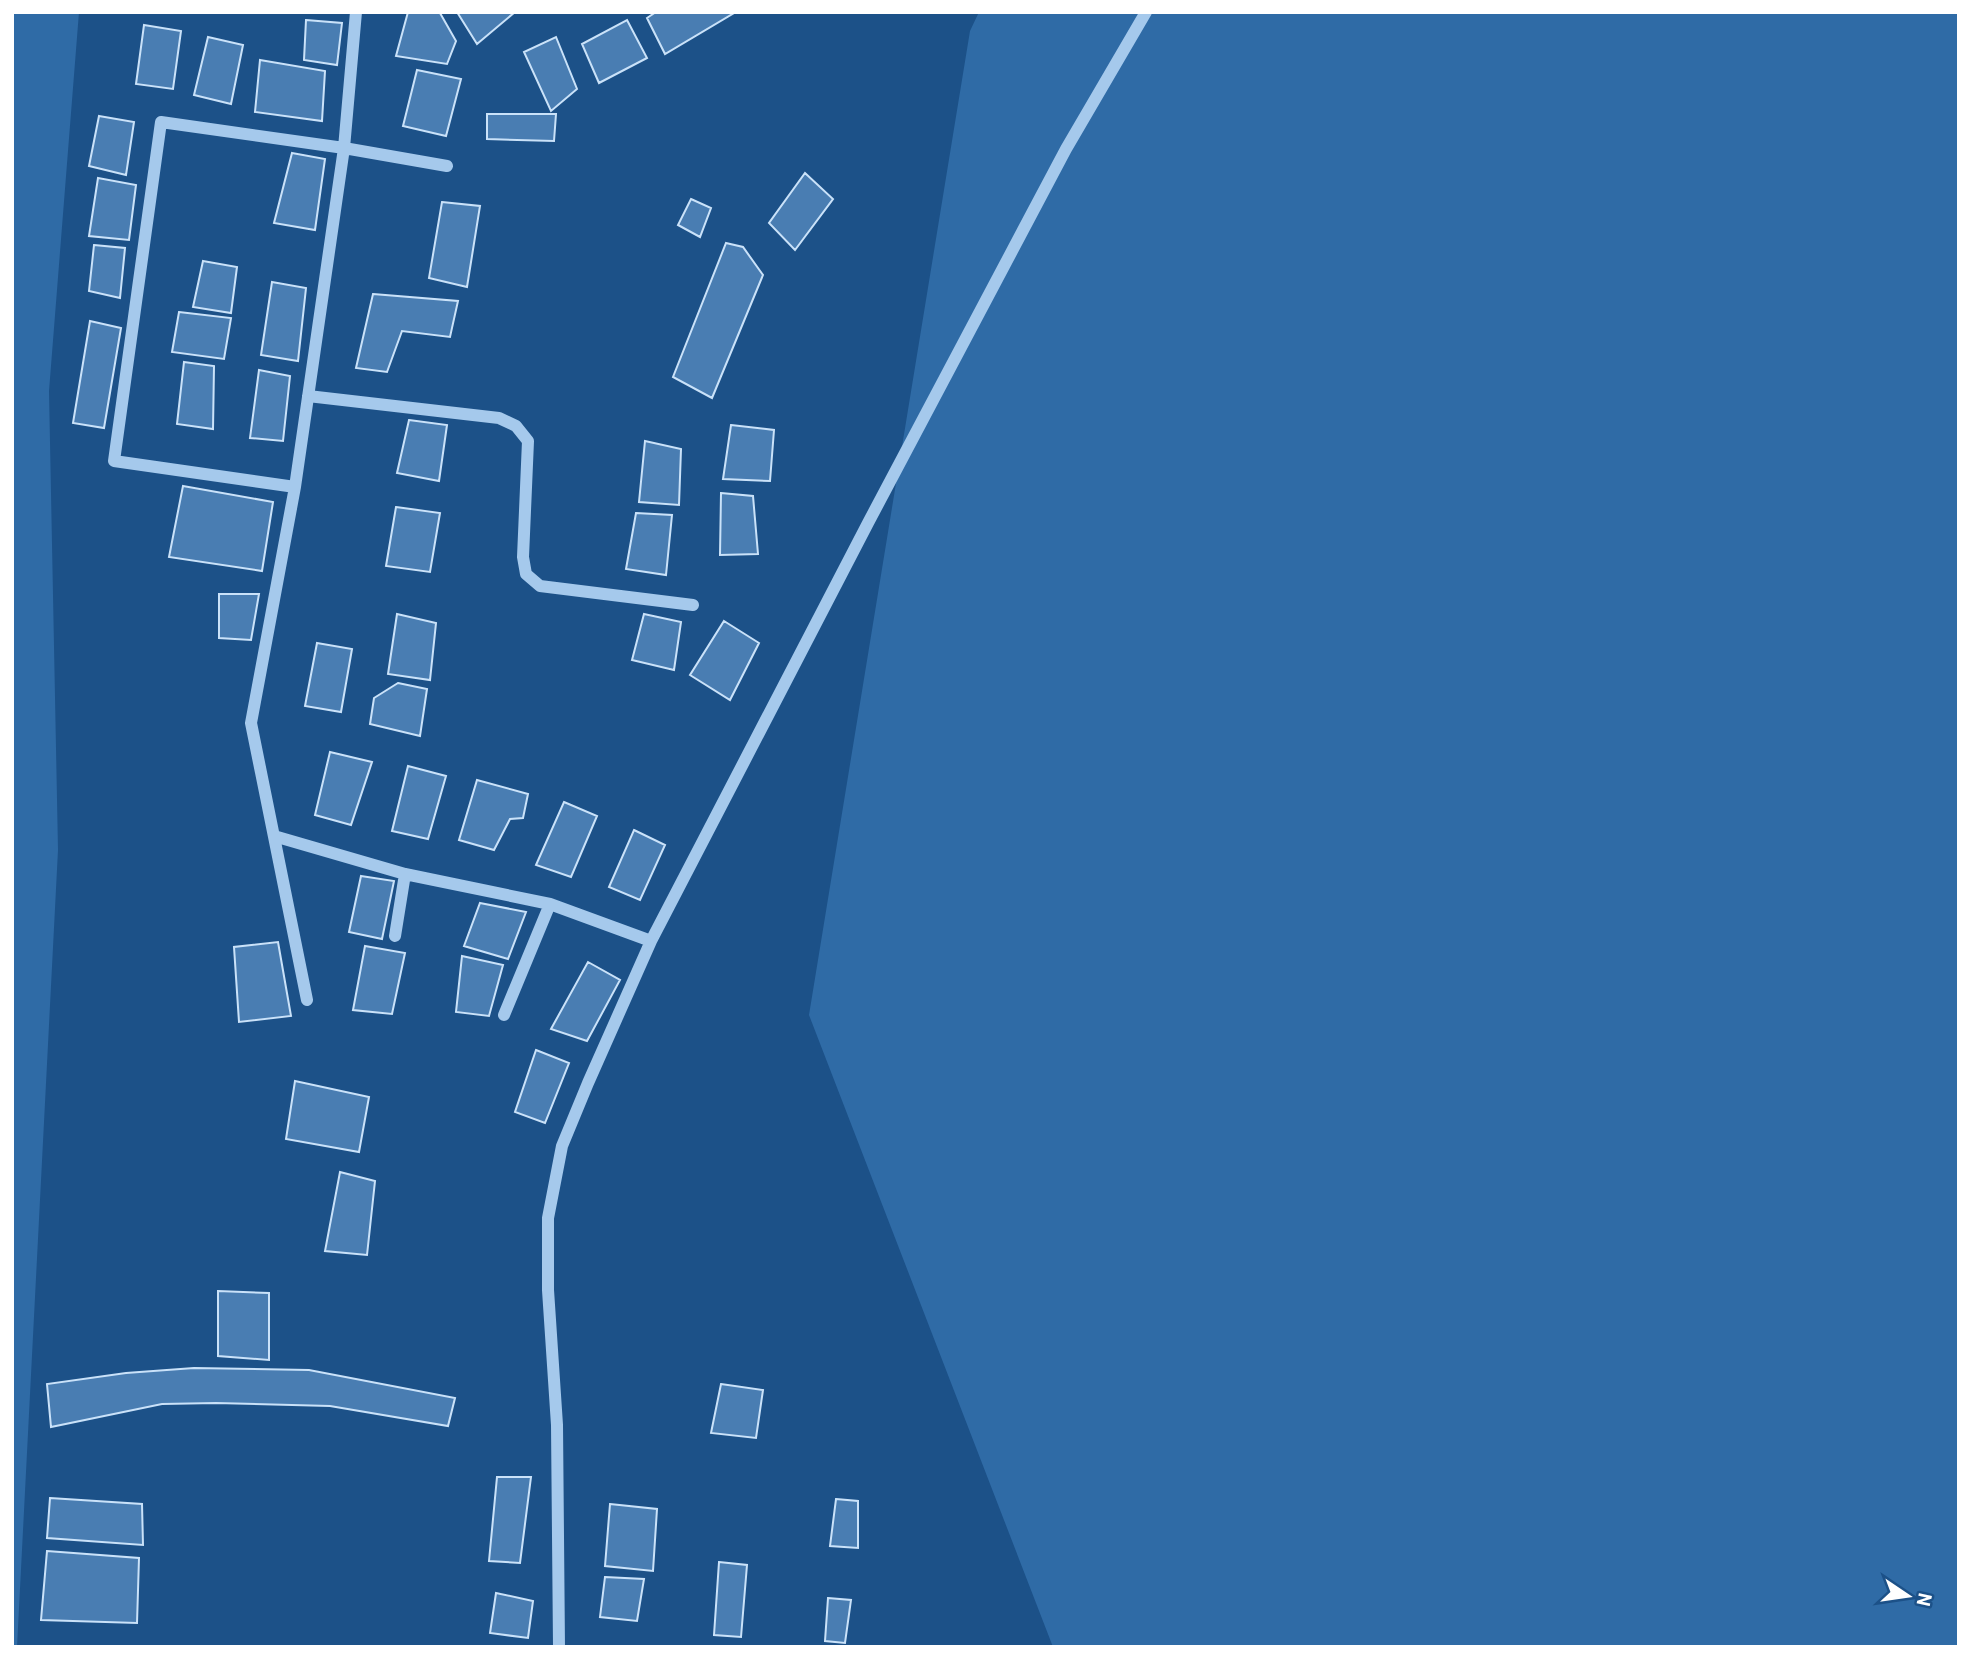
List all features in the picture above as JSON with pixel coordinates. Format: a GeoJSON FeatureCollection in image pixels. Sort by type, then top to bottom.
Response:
{"type":"FeatureCollection","features":[{"type":"Feature","properties":{"kind":"street"},"geometry":{"type":"LineString","coordinates":[[307,1000],[251,723],[295,487],[344,148],[356,12]]}},
{"type":"Feature","properties":{"kind":"street"},"geometry":{"type":"LineString","coordinates":[[559,1647],[556,1426],[548,1290],[548,1218],[562,1146],[652,941],[868,523],[1066,149],[1146,12]]}},
{"type":"Feature","properties":{"kind":"street"},"geometry":{"type":"LineString","coordinates":[[295,487],[114,461],[161,122],[344,148],[447,166]]}},
{"type":"Feature","properties":{"kind":"street"},"geometry":{"type":"LineString","coordinates":[[307,396],[499,418],[516,426],[528,441],[523,557],[526,574],[540,586],[693,605]]}},
{"type":"Feature","properties":{"kind":"street"},"geometry":{"type":"LineString","coordinates":[[274,836],[405,874],[550,904],[652,941]]}},
{"type":"Feature","properties":{"kind":"street"},"geometry":{"type":"LineString","coordinates":[[395,936],[405,874]]}},
{"type":"Feature","properties":{"kind":"street"},"geometry":{"type":"LineString","coordinates":[[504,1015],[550,904]]}},
{"type":"Feature","properties":{"kind":"shaded area"},"geometry":{"type":"Polygon","coordinates":[[[12,12],[79,12],[49,391],[58,850],[17,1647],[12,1647],[12,12]]]}},
{"type":"Feature","properties":{"kind":"shaded area"},"geometry":{"type":"Polygon","coordinates":[[[979,12],[1959,12],[1959,1647],[1053,1647],[809,1015],[970,31],[979,12]]]}},
{"type":"Feature","properties":{"kind":"building"},"geometry":{"type":"Polygon","coordinates":[[[408,12],[440,13],[456,41],[447,64],[396,56],[408,12]]]}},
{"type":"Feature","properties":{"kind":"building"},"geometry":{"type":"Polygon","coordinates":[[[457,12],[515,12],[477,44],[457,12]]]}},
{"type":"Feature","properties":{"kind":"building"},"geometry":{"type":"Polygon","coordinates":[[[656,12],[734,13],[665,54],[647,18],[656,12]]]}},
{"type":"Feature","properties":{"kind":"building"},"geometry":{"type":"Polygon","coordinates":[[[306,20],[342,23],[337,65],[304,60],[306,20]]]}},
{"type":"Feature","properties":{"kind":"building"},"geometry":{"type":"Polygon","coordinates":[[[627,20],[647,58],[599,83],[582,44],[627,20]]]}},
{"type":"Feature","properties":{"kind":"building"},"geometry":{"type":"Polygon","coordinates":[[[144,25],[181,31],[173,89],[136,84],[144,25]]]}},
{"type":"Feature","properties":{"kind":"building"},"geometry":{"type":"Polygon","coordinates":[[[208,37],[243,45],[231,104],[194,95],[208,37]]]}},
{"type":"Feature","properties":{"kind":"building"},"geometry":{"type":"Polygon","coordinates":[[[556,37],[577,89],[551,111],[524,52],[556,37]]]}},
{"type":"Feature","properties":{"kind":"building"},"geometry":{"type":"Polygon","coordinates":[[[260,60],[325,71],[322,121],[255,112],[260,60]]]}},
{"type":"Feature","properties":{"kind":"building"},"geometry":{"type":"Polygon","coordinates":[[[417,70],[461,79],[446,136],[403,126],[417,70]]]}},
{"type":"Feature","properties":{"kind":"building"},"geometry":{"type":"Polygon","coordinates":[[[487,114],[556,114],[554,141],[487,139],[487,114]]]}},
{"type":"Feature","properties":{"kind":"building"},"geometry":{"type":"Polygon","coordinates":[[[99,116],[134,122],[126,175],[89,166],[99,116]]]}},
{"type":"Feature","properties":{"kind":"building"},"geometry":{"type":"Polygon","coordinates":[[[292,153],[325,159],[315,230],[274,223],[292,153]]]}},
{"type":"Feature","properties":{"kind":"building"},"geometry":{"type":"Polygon","coordinates":[[[805,173],[833,199],[795,250],[769,223],[805,173]]]}},
{"type":"Feature","properties":{"kind":"building"},"geometry":{"type":"Polygon","coordinates":[[[98,178],[136,185],[129,240],[89,236],[98,178]]]}},
{"type":"Feature","properties":{"kind":"building"},"geometry":{"type":"Polygon","coordinates":[[[691,199],[711,208],[700,237],[678,225],[691,199]]]}},
{"type":"Feature","properties":{"kind":"building"},"geometry":{"type":"Polygon","coordinates":[[[442,202],[480,206],[467,287],[429,278],[442,202]]]}},
{"type":"Feature","properties":{"kind":"building"},"geometry":{"type":"Polygon","coordinates":[[[726,243],[743,247],[763,275],[712,398],[673,377],[726,243]]]}},
{"type":"Feature","properties":{"kind":"building"},"geometry":{"type":"Polygon","coordinates":[[[94,245],[125,248],[120,298],[89,291],[94,245]]]}},
{"type":"Feature","properties":{"kind":"building"},"geometry":{"type":"Polygon","coordinates":[[[203,261],[237,267],[231,313],[193,307],[203,261]]]}},
{"type":"Feature","properties":{"kind":"building"},"geometry":{"type":"Polygon","coordinates":[[[272,282],[306,288],[298,361],[261,355],[272,282]]]}},
{"type":"Feature","properties":{"kind":"building"},"geometry":{"type":"Polygon","coordinates":[[[373,294],[458,301],[450,337],[402,331],[387,372],[356,368],[373,294]]]}},
{"type":"Feature","properties":{"kind":"building"},"geometry":{"type":"Polygon","coordinates":[[[179,312],[231,318],[224,359],[172,352],[179,312]]]}},
{"type":"Feature","properties":{"kind":"building"},"geometry":{"type":"Polygon","coordinates":[[[90,321],[121,328],[104,428],[73,423],[90,321]]]}},
{"type":"Feature","properties":{"kind":"building"},"geometry":{"type":"Polygon","coordinates":[[[184,362],[214,366],[213,429],[177,424],[184,362]]]}},
{"type":"Feature","properties":{"kind":"building"},"geometry":{"type":"Polygon","coordinates":[[[259,370],[290,376],[283,441],[250,438],[259,370]]]}},
{"type":"Feature","properties":{"kind":"building"},"geometry":{"type":"Polygon","coordinates":[[[409,420],[447,425],[439,481],[397,473],[409,420]]]}},
{"type":"Feature","properties":{"kind":"building"},"geometry":{"type":"Polygon","coordinates":[[[731,425],[774,430],[770,481],[723,479],[731,425]]]}},
{"type":"Feature","properties":{"kind":"building"},"geometry":{"type":"Polygon","coordinates":[[[645,441],[681,449],[679,505],[639,502],[645,441]]]}},
{"type":"Feature","properties":{"kind":"building"},"geometry":{"type":"Polygon","coordinates":[[[183,486],[273,502],[262,571],[169,557],[183,486]]]}},
{"type":"Feature","properties":{"kind":"building"},"geometry":{"type":"Polygon","coordinates":[[[721,493],[753,496],[758,554],[720,555],[721,493]]]}},
{"type":"Feature","properties":{"kind":"building"},"geometry":{"type":"Polygon","coordinates":[[[396,507],[440,513],[430,572],[386,566],[396,507]]]}},
{"type":"Feature","properties":{"kind":"building"},"geometry":{"type":"Polygon","coordinates":[[[636,513],[672,515],[666,575],[626,569],[636,513]]]}},
{"type":"Feature","properties":{"kind":"building"},"geometry":{"type":"Polygon","coordinates":[[[219,594],[259,594],[251,640],[219,638],[219,594]]]}},
{"type":"Feature","properties":{"kind":"building"},"geometry":{"type":"Polygon","coordinates":[[[397,614],[436,623],[430,680],[388,674],[397,614]]]}},
{"type":"Feature","properties":{"kind":"building"},"geometry":{"type":"Polygon","coordinates":[[[644,614],[681,622],[674,670],[632,660],[644,614]]]}},
{"type":"Feature","properties":{"kind":"building"},"geometry":{"type":"Polygon","coordinates":[[[724,621],[759,643],[730,700],[690,675],[724,621]]]}},
{"type":"Feature","properties":{"kind":"building"},"geometry":{"type":"Polygon","coordinates":[[[317,643],[352,649],[341,712],[305,706],[317,643]]]}},
{"type":"Feature","properties":{"kind":"building"},"geometry":{"type":"Polygon","coordinates":[[[398,683],[427,689],[420,736],[370,724],[374,698],[398,683]]]}},
{"type":"Feature","properties":{"kind":"building"},"geometry":{"type":"Polygon","coordinates":[[[330,752],[372,762],[351,825],[315,815],[330,752]]]}},
{"type":"Feature","properties":{"kind":"building"},"geometry":{"type":"Polygon","coordinates":[[[408,766],[446,776],[428,839],[392,831],[408,766]]]}},
{"type":"Feature","properties":{"kind":"building"},"geometry":{"type":"Polygon","coordinates":[[[477,780],[528,794],[523,818],[510,819],[494,850],[459,840],[477,780]]]}},
{"type":"Feature","properties":{"kind":"building"},"geometry":{"type":"Polygon","coordinates":[[[564,802],[597,816],[571,877],[536,865],[564,802]]]}},
{"type":"Feature","properties":{"kind":"building"},"geometry":{"type":"Polygon","coordinates":[[[634,830],[665,845],[640,900],[609,887],[634,830]]]}},
{"type":"Feature","properties":{"kind":"building"},"geometry":{"type":"Polygon","coordinates":[[[361,876],[394,881],[382,939],[349,932],[361,876]]]}},
{"type":"Feature","properties":{"kind":"building"},"geometry":{"type":"Polygon","coordinates":[[[480,903],[526,912],[508,959],[464,946],[480,903]]]}},
{"type":"Feature","properties":{"kind":"building"},"geometry":{"type":"Polygon","coordinates":[[[278,942],[291,1016],[239,1022],[234,947],[278,942]]]}},
{"type":"Feature","properties":{"kind":"building"},"geometry":{"type":"Polygon","coordinates":[[[365,946],[405,953],[392,1014],[353,1010],[365,946]]]}},
{"type":"Feature","properties":{"kind":"building"},"geometry":{"type":"Polygon","coordinates":[[[462,956],[503,965],[489,1016],[456,1012],[462,956]]]}},
{"type":"Feature","properties":{"kind":"building"},"geometry":{"type":"Polygon","coordinates":[[[588,962],[620,980],[587,1041],[551,1029],[588,962]]]}},
{"type":"Feature","properties":{"kind":"building"},"geometry":{"type":"Polygon","coordinates":[[[536,1050],[569,1063],[545,1123],[515,1112],[536,1050]]]}},
{"type":"Feature","properties":{"kind":"building"},"geometry":{"type":"Polygon","coordinates":[[[295,1081],[369,1097],[359,1152],[286,1139],[295,1081]]]}},
{"type":"Feature","properties":{"kind":"building"},"geometry":{"type":"Polygon","coordinates":[[[340,1172],[375,1181],[367,1255],[325,1251],[340,1172]]]}},
{"type":"Feature","properties":{"kind":"building"},"geometry":{"type":"Polygon","coordinates":[[[218,1291],[269,1293],[269,1360],[218,1356],[218,1291]]]}},
{"type":"Feature","properties":{"kind":"building"},"geometry":{"type":"Polygon","coordinates":[[[194,1368],[309,1370],[455,1398],[448,1426],[330,1406],[216,1403],[162,1404],[51,1427],[47,1384],[126,1373],[194,1368]]]}},
{"type":"Feature","properties":{"kind":"building"},"geometry":{"type":"Polygon","coordinates":[[[721,1384],[763,1390],[756,1438],[711,1433],[721,1384]]]}},
{"type":"Feature","properties":{"kind":"building"},"geometry":{"type":"Polygon","coordinates":[[[497,1477],[531,1477],[520,1563],[489,1561],[497,1477]]]}},
{"type":"Feature","properties":{"kind":"building"},"geometry":{"type":"Polygon","coordinates":[[[50,1498],[142,1504],[143,1545],[47,1538],[50,1498]]]}},
{"type":"Feature","properties":{"kind":"building"},"geometry":{"type":"Polygon","coordinates":[[[836,1499],[858,1501],[858,1548],[830,1546],[836,1499]]]}},
{"type":"Feature","properties":{"kind":"building"},"geometry":{"type":"Polygon","coordinates":[[[610,1504],[657,1509],[653,1571],[605,1566],[610,1504]]]}},
{"type":"Feature","properties":{"kind":"building"},"geometry":{"type":"Polygon","coordinates":[[[47,1551],[139,1558],[137,1623],[41,1620],[47,1551]]]}},
{"type":"Feature","properties":{"kind":"building"},"geometry":{"type":"Polygon","coordinates":[[[719,1562],[747,1565],[741,1637],[714,1635],[719,1562]]]}},
{"type":"Feature","properties":{"kind":"building"},"geometry":{"type":"Polygon","coordinates":[[[605,1577],[644,1579],[637,1621],[600,1617],[605,1577]]]}},
{"type":"Feature","properties":{"kind":"building"},"geometry":{"type":"Polygon","coordinates":[[[496,1593],[533,1601],[528,1638],[490,1633],[496,1593]]]}},
{"type":"Feature","properties":{"kind":"building"},"geometry":{"type":"Polygon","coordinates":[[[828,1598],[851,1600],[845,1643],[825,1641],[828,1598]]]}}]}
